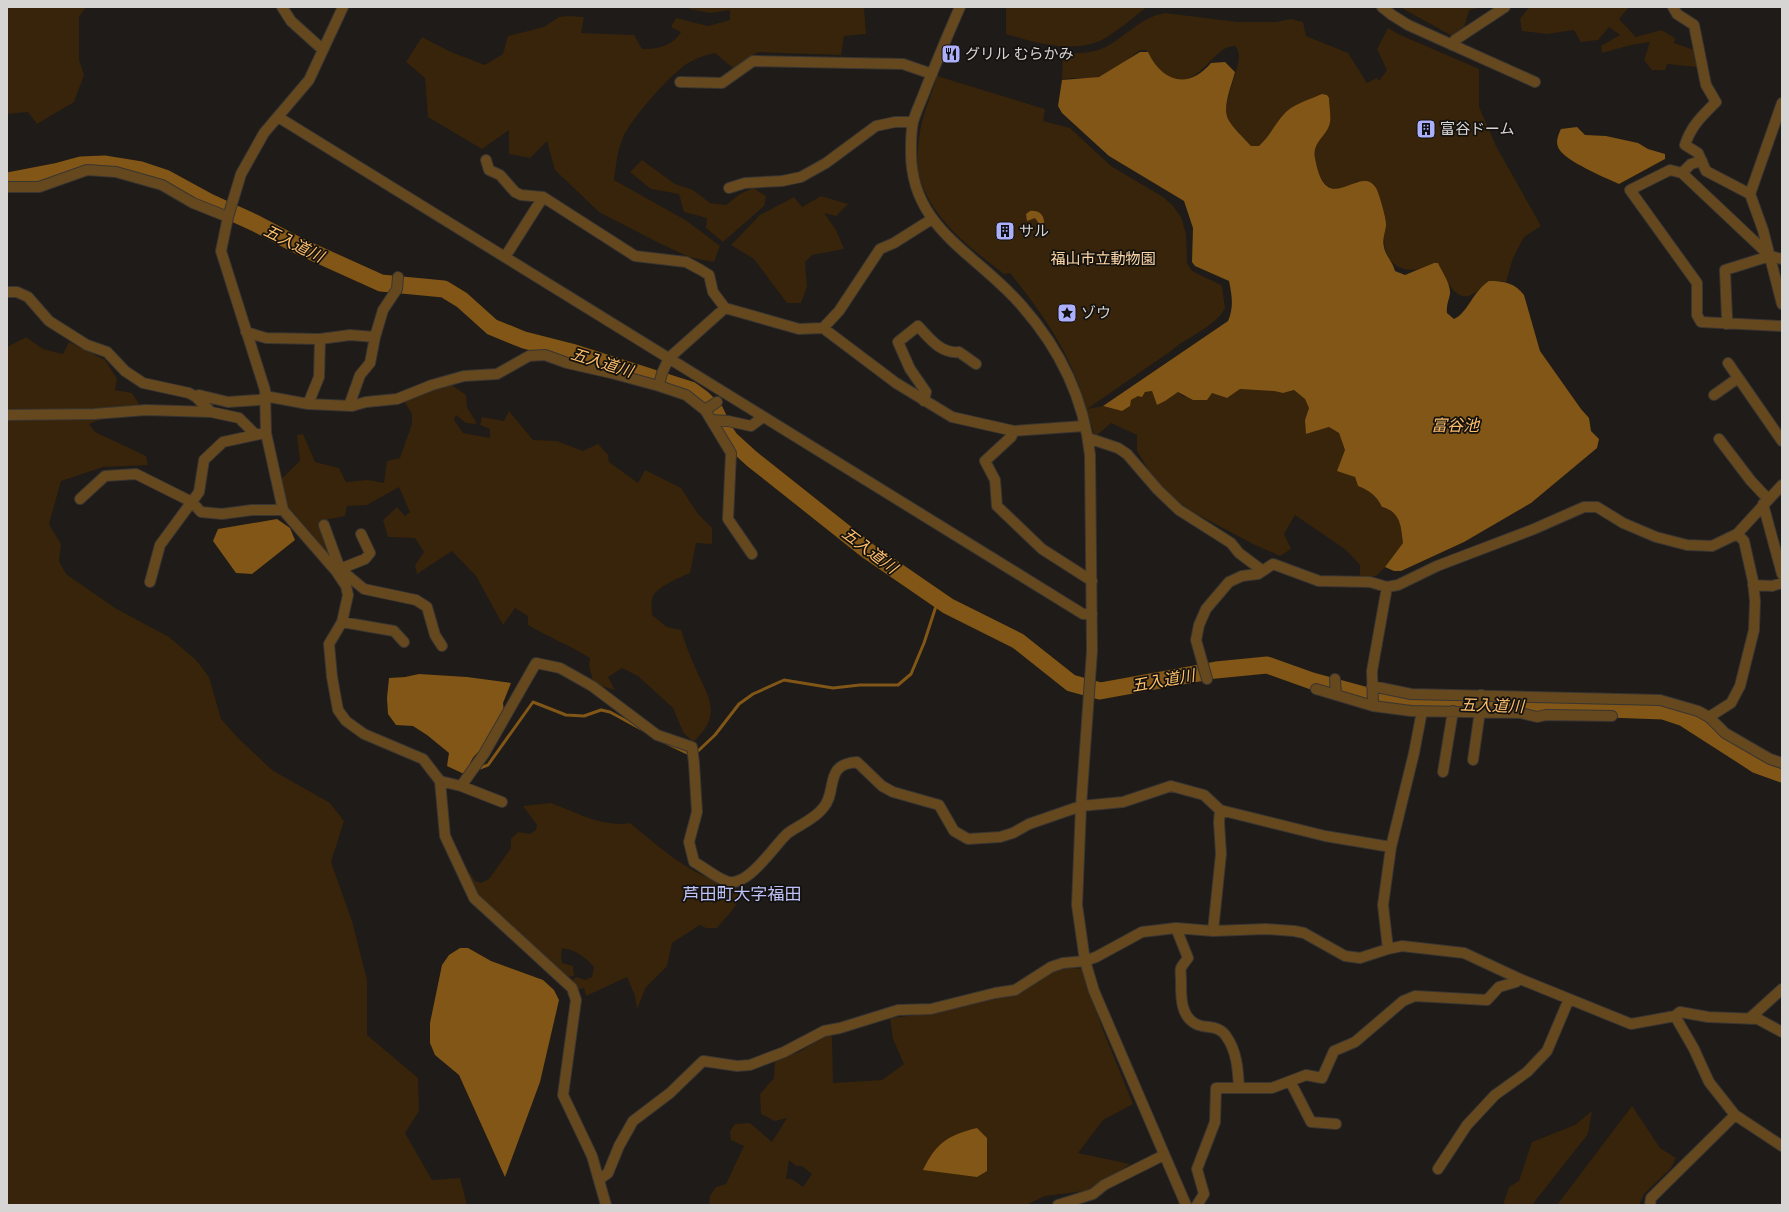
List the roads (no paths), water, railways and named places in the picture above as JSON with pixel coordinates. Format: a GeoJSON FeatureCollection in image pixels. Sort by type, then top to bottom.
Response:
{"type":"FeatureCollection","features":[{"type":"Feature","properties":{"kind":"street"},"geometry":{"type":"LineString","coordinates":[[282,7],[291,21],[322,49]]}},
{"type":"Feature","properties":{"kind":"street"},"geometry":{"type":"LineString","coordinates":[[343,7],[322,49],[309,80],[264,133],[241,174],[228,217],[221,252],[265,390],[261,434],[283,510],[338,570],[364,589],[416,600],[427,607],[435,635],[442,646]]}},
{"type":"Feature","properties":{"kind":"street"},"geometry":{"type":"LineString","coordinates":[[960,7],[913,122],[911,168],[920,198],[932,219],[962,250],[1011,294],[1049,340],[1066,371],[1080,406],[1088,438],[1091,486],[1092,614],[1090,698],[1081,806],[1077,905],[1085,961],[1094,991],[1186,1205]]}},
{"type":"Feature","properties":{"kind":"street"},"geometry":{"type":"LineString","coordinates":[[1382,7],[1408,25],[1535,82]]}},
{"type":"Feature","properties":{"kind":"street"},"geometry":{"type":"LineString","coordinates":[[1452,44],[1455,40],[1505,7]]}},
{"type":"Feature","properties":{"kind":"street"},"geometry":{"type":"LineString","coordinates":[[1673,7],[1677,14],[1694,25],[1706,85],[1716,102],[1694,124],[1688,134],[1686,145],[1698,153],[1706,171],[1750,194]]}},
{"type":"Feature","properties":{"kind":"street"},"geometry":{"type":"LineString","coordinates":[[680,82],[722,83],[753,61],[904,64],[932,74]]}},
{"type":"Feature","properties":{"kind":"street"},"geometry":{"type":"LineString","coordinates":[[1782,104],[1750,194],[1770,256],[1782,304]]}},
{"type":"Feature","properties":{"kind":"street"},"geometry":{"type":"LineString","coordinates":[[278,117],[1083,614],[1092,614]]}},
{"type":"Feature","properties":{"kind":"street"},"geometry":{"type":"LineString","coordinates":[[729,188],[745,183],[782,181],[801,178],[826,163],[876,126],[895,122],[913,122]]}},
{"type":"Feature","properties":{"kind":"street"},"geometry":{"type":"LineString","coordinates":[[486,160],[489,170],[500,175],[515,192],[521,195],[543,197],[635,256],[686,262],[701,270],[709,275],[713,292],[725,308],[799,329],[824,328],[896,383],[924,401],[952,416],[1014,431],[1084,426]]}},
{"type":"Feature","properties":{"kind":"street"},"geometry":{"type":"LineString","coordinates":[[1682,173],[1691,164],[1702,161]]}},
{"type":"Feature","properties":{"kind":"street"},"geometry":{"type":"LineString","coordinates":[[7,187],[39,187],[87,170],[116,172],[162,185],[193,203],[228,217]]}},
{"type":"Feature","properties":{"kind":"street"},"geometry":{"type":"LineString","coordinates":[[1782,259],[1770,256],[1682,173],[1670,170],[1630,190],[1697,283],[1697,315],[1701,322],[1782,326]]}},
{"type":"Feature","properties":{"kind":"street"},"geometry":{"type":"LineString","coordinates":[[505,257],[543,197]]}},
{"type":"Feature","properties":{"kind":"street"},"geometry":{"type":"LineString","coordinates":[[824,328],[839,311],[880,249],[894,243],[932,219]]}},
{"type":"Feature","properties":{"kind":"street"},"geometry":{"type":"LineString","coordinates":[[1726,324],[1727,318],[1724,270],[1770,256]]}},
{"type":"Feature","properties":{"kind":"street"},"geometry":{"type":"LineString","coordinates":[[349,406],[360,374],[370,363],[375,337],[383,310],[397,290],[398,277]]}},
{"type":"Feature","properties":{"kind":"street"},"geometry":{"type":"LineString","coordinates":[[7,292],[17,292],[28,297],[49,321],[87,345],[108,352],[125,371],[143,383],[189,393],[196,397],[211,412]]}},
{"type":"Feature","properties":{"kind":"street"},"geometry":{"type":"LineString","coordinates":[[659,386],[668,358],[725,308]]}},
{"type":"Feature","properties":{"kind":"street"},"geometry":{"type":"LineString","coordinates":[[924,401],[926,392],[910,369],[898,342],[918,326],[936,345],[950,353],[958,352],[976,364]]}},
{"type":"Feature","properties":{"kind":"street"},"geometry":{"type":"LineString","coordinates":[[246,332],[266,338],[320,339],[350,335],[375,337]]}},
{"type":"Feature","properties":{"kind":"street"},"geometry":{"type":"LineString","coordinates":[[308,404],[318,377],[320,339]]}},
{"type":"Feature","properties":{"kind":"street"},"geometry":{"type":"LineString","coordinates":[[196,397],[199,395],[228,402],[258,400],[270,397],[308,404],[349,406],[397,399],[432,385],[464,376],[497,374],[528,356],[545,355],[567,364],[611,373],[659,386],[686,395],[705,410],[731,453],[728,519],[752,554]]}},
{"type":"Feature","properties":{"kind":"street"},"geometry":{"type":"LineString","coordinates":[[1728,363],[1782,441]]}},
{"type":"Feature","properties":{"kind":"street"},"geometry":{"type":"LineString","coordinates":[[1714,395],[1738,378]]}},
{"type":"Feature","properties":{"kind":"street"},"geometry":{"type":"LineString","coordinates":[[705,410],[717,402]]}},
{"type":"Feature","properties":{"kind":"street"},"geometry":{"type":"LineString","coordinates":[[7,415],[94,414],[146,410],[211,412],[239,418],[261,434]]}},
{"type":"Feature","properties":{"kind":"street"},"geometry":{"type":"LineString","coordinates":[[711,420],[728,421],[751,426],[763,417]]}},
{"type":"Feature","properties":{"kind":"street"},"geometry":{"type":"LineString","coordinates":[[1014,431],[1011,436],[985,461],[996,480],[997,506],[1042,549],[1092,581]]}},
{"type":"Feature","properties":{"kind":"street"},"geometry":{"type":"LineString","coordinates":[[150,582],[160,545],[199,492],[204,460],[223,442],[261,434]]}},
{"type":"Feature","properties":{"kind":"street"},"geometry":{"type":"LineString","coordinates":[[1088,438],[1118,448],[1127,454],[1158,490],[1179,510],[1231,542],[1239,553],[1263,571]]}},
{"type":"Feature","properties":{"kind":"street"},"geometry":{"type":"LineString","coordinates":[[1719,439],[1766,502],[1782,574]]}},
{"type":"Feature","properties":{"kind":"street"},"geometry":{"type":"LineString","coordinates":[[80,499],[105,476],[136,474],[192,502],[201,512],[222,514],[252,510],[283,510]]}},
{"type":"Feature","properties":{"kind":"street"},"geometry":{"type":"LineString","coordinates":[[1207,679],[1196,640],[1199,625],[1206,609],[1229,582],[1242,576],[1258,574],[1274,564],[1319,582],[1370,582],[1387,587],[1398,585],[1437,566],[1534,529],[1584,507],[1597,507],[1623,524],[1656,537],[1687,545],[1712,546],[1737,534],[1782,485]]}},
{"type":"Feature","properties":{"kind":"street"},"geometry":{"type":"LineString","coordinates":[[324,525],[338,570],[346,586],[348,595],[342,622],[329,644],[332,677],[338,710],[346,721],[364,734],[423,759],[440,781],[445,836],[474,898],[572,988],[576,1000],[563,1095],[592,1156],[600,1179],[606,1205]]}},
{"type":"Feature","properties":{"kind":"street"},"geometry":{"type":"LineString","coordinates":[[338,570],[365,560],[370,553],[360,534]]}},
{"type":"Feature","properties":{"kind":"street"},"geometry":{"type":"LineString","coordinates":[[1709,717],[1731,703],[1740,686],[1754,630],[1754,585],[1744,541],[1737,534]]}},
{"type":"Feature","properties":{"kind":"street"},"geometry":{"type":"LineString","coordinates":[[1754,585],[1772,586],[1782,583]]}},
{"type":"Feature","properties":{"kind":"street"},"geometry":{"type":"LineString","coordinates":[[1373,706],[1372,671],[1387,587]]}},
{"type":"Feature","properties":{"kind":"street"},"geometry":{"type":"LineString","coordinates":[[342,622],[394,631],[404,642]]}},
{"type":"Feature","properties":{"kind":"street"},"geometry":{"type":"LineString","coordinates":[[461,786],[484,754],[536,664],[560,668],[592,686],[657,734],[692,747],[697,812],[689,842],[694,862],[727,882],[737,882],[761,865],[788,834],[823,809],[830,798],[831,783],[835,773],[846,762],[857,762],[882,786],[893,792],[939,805],[954,830],[968,839],[1000,838],[1029,824],[1081,806],[1123,802],[1171,786],[1204,795],[1220,810],[1325,836],[1391,847]]}},
{"type":"Feature","properties":{"kind":"street"},"geometry":{"type":"LineString","coordinates":[[1335,679],[1336,695]]}},
{"type":"Feature","properties":{"kind":"street"},"geometry":{"type":"LineString","coordinates":[[1372,686],[1411,694],[1660,700],[1698,711],[1709,717],[1725,733],[1770,759],[1782,763]]}},
{"type":"Feature","properties":{"kind":"street"},"geometry":{"type":"LineString","coordinates":[[1316,689],[1373,706],[1411,711],[1480,711],[1520,713],[1536,717],[1546,715],[1612,716]]}},
{"type":"Feature","properties":{"kind":"street"},"geometry":{"type":"LineString","coordinates":[[1411,694],[1411,711]]}},
{"type":"Feature","properties":{"kind":"street"},"geometry":{"type":"LineString","coordinates":[[1473,760],[1481,695]]}},
{"type":"Feature","properties":{"kind":"street"},"geometry":{"type":"LineString","coordinates":[[1388,949],[1383,905],[1391,847],[1414,753],[1422,711]]}},
{"type":"Feature","properties":{"kind":"street"},"geometry":{"type":"LineString","coordinates":[[1443,772],[1453,711]]}},
{"type":"Feature","properties":{"kind":"street"},"geometry":{"type":"LineString","coordinates":[[440,781],[461,786],[502,802]]}},
{"type":"Feature","properties":{"kind":"street"},"geometry":{"type":"LineString","coordinates":[[1213,931],[1220,854],[1220,810]]}},
{"type":"Feature","properties":{"kind":"street"},"geometry":{"type":"LineString","coordinates":[[600,1179],[608,1173],[619,1146],[633,1121],[670,1094],[703,1061],[737,1066],[750,1065],[784,1052],[824,1031],[840,1028],[898,1010],[931,1008],[995,993],[1015,990],[1052,968],[1063,963],[1085,961],[1096,957],[1142,932],[1176,928],[1213,931],[1266,929],[1294,931],[1304,933],[1345,956],[1360,958],[1402,946],[1464,953],[1520,979],[1631,1024],[1674,1016],[1680,1012],[1708,1017],[1758,1019],[1782,1032]]}},
{"type":"Feature","properties":{"kind":"street"},"geometry":{"type":"LineString","coordinates":[[1176,928],[1188,958],[1181,969],[1184,1010],[1189,1020],[1197,1025],[1212,1026],[1225,1034],[1232,1048],[1238,1068],[1239,1088]]}},
{"type":"Feature","properties":{"kind":"street"},"geometry":{"type":"LineString","coordinates":[[1197,1205],[1204,1194],[1197,1169],[1215,1122],[1216,1088],[1272,1088],[1306,1075],[1322,1078],[1334,1051],[1355,1042],[1403,1001],[1415,996],[1487,1000],[1499,987],[1516,982],[1520,979]]}},
{"type":"Feature","properties":{"kind":"street"},"geometry":{"type":"LineString","coordinates":[[1749,1019],[1778,997],[1782,989]]}},
{"type":"Feature","properties":{"kind":"street"},"geometry":{"type":"LineString","coordinates":[[1438,1169],[1472,1120],[1495,1095],[1527,1072],[1546,1051],[1569,999]]}},
{"type":"Feature","properties":{"kind":"street"},"geometry":{"type":"LineString","coordinates":[[1674,1016],[1694,1049],[1709,1082],[1735,1115],[1782,1146]]}},
{"type":"Feature","properties":{"kind":"street"},"geometry":{"type":"LineString","coordinates":[[1290,1081],[1311,1122],[1336,1124]]}},
{"type":"Feature","properties":{"kind":"street"},"geometry":{"type":"LineString","coordinates":[[1650,1205],[1651,1198],[1735,1115]]}},
{"type":"Feature","properties":{"kind":"street"},"geometry":{"type":"LineString","coordinates":[[1058,1205],[1093,1194],[1104,1185],[1164,1155]]}},
{"type":"Feature","properties":{"kind":"water","name":"富谷池"},"geometry":{"type":"Polygon","coordinates":[[[1140,52],[1148,52],[1161,70],[1168,76],[1176,79],[1193,77],[1202,72],[1211,63],[1225,62],[1235,72],[1228,96],[1226,114],[1228,119],[1251,146],[1259,146],[1282,116],[1290,109],[1322,94],[1327,95],[1329,98],[1330,123],[1315,148],[1315,158],[1320,177],[1327,186],[1335,189],[1361,181],[1369,182],[1376,188],[1386,223],[1383,244],[1395,271],[1405,275],[1434,263],[1438,263],[1448,282],[1450,290],[1447,313],[1454,319],[1463,312],[1483,285],[1489,281],[1513,285],[1521,291],[1524,295],[1540,351],[1589,418],[1591,431],[1599,439],[1597,448],[1531,503],[1464,542],[1401,571],[1394,571],[1385,567],[1403,543],[1399,521],[1393,512],[1382,507],[1372,494],[1358,486],[1355,477],[1337,471],[1345,450],[1339,433],[1329,427],[1306,434],[1305,420],[1309,408],[1305,399],[1294,390],[1283,393],[1240,389],[1227,398],[1212,393],[1207,400],[1193,400],[1178,392],[1157,405],[1152,391],[1145,392],[1142,397],[1138,396],[1131,400],[1130,406],[1122,411],[1103,406],[1228,321],[1232,306],[1229,281],[1195,266],[1192,262],[1193,228],[1184,201],[1109,156],[1062,113],[1058,106],[1062,80],[1099,77],[1140,52]]]}},
{"type":"Feature","properties":{"kind":"water"},"geometry":{"type":"Polygon","coordinates":[[[1577,127],[1585,135],[1606,136],[1638,143],[1648,149],[1665,154],[1665,159],[1619,184],[1578,164],[1563,154],[1559,149],[1557,141],[1561,129],[1577,127]]]}},
{"type":"Feature","properties":{"kind":"water"},"geometry":{"type":"Polygon","coordinates":[[[1030,211],[1036,211],[1041,214],[1044,218],[1044,225],[1039,227],[1040,225],[1035,218],[1027,221],[1026,214],[1030,211]]]}},
{"type":"Feature","properties":{"kind":"water"},"geometry":{"type":"Polygon","coordinates":[[[277,519],[290,528],[295,540],[252,574],[236,573],[213,541],[218,529],[277,519]]]}},
{"type":"Feature","properties":{"kind":"water"},"geometry":{"type":"Polygon","coordinates":[[[419,674],[467,677],[511,683],[503,703],[504,712],[480,751],[473,758],[469,769],[464,774],[447,766],[449,753],[427,735],[413,726],[396,725],[388,714],[387,698],[389,678],[419,674]]]}},
{"type":"Feature","properties":{"kind":"water"},"geometry":{"type":"Polygon","coordinates":[[[460,948],[468,948],[491,961],[543,980],[554,990],[559,1000],[540,1082],[505,1177],[459,1075],[435,1055],[430,1043],[430,1023],[442,965],[449,955],[460,948]]]}},
{"type":"Feature","properties":{"kind":"water"},"geometry":{"type":"Polygon","coordinates":[[[977,1128],[987,1138],[987,1171],[977,1177],[923,1170],[933,1153],[944,1142],[958,1134],[977,1128]]]}},
{"type":"Feature","properties":{"kind":"waterway","name":"五入道川"},"geometry":{"type":"LineString","coordinates":[[7,181],[59,171],[81,165],[104,164],[141,170],[165,178],[209,202],[255,223],[299,246],[381,283],[444,289],[462,300],[492,327],[524,340],[575,353],[691,390],[702,398],[715,411],[730,439],[752,459],[868,551],[948,606],[1018,641],[1071,683],[1100,691],[1216,670],[1267,665],[1312,681],[1386,701],[1663,711],[1684,718],[1757,765],[1782,774]]}},
{"type":"Feature","properties":{"kind":"waterway"},"geometry":{"type":"LineString","coordinates":[[664,742],[689,754],[698,751],[715,735],[739,704],[753,694],[784,680],[833,688],[860,685],[898,685],[911,674],[924,643],[938,600]]}},
{"type":"Feature","properties":{"kind":"waterway"},"geometry":{"type":"LineString","coordinates":[[477,769],[488,765],[533,702],[566,715],[584,716],[601,710],[610,712],[643,730]]}},
{"type":"Feature","properties":{"kind":"place","name":"グリル むらかみ"},"geometry":{"type":"Point","coordinates":[951,54]}},
{"type":"Feature","properties":{"kind":"place","name":"富谷ドーム"},"geometry":{"type":"Point","coordinates":[1426,129]}},
{"type":"Feature","properties":{"kind":"place","name":"サル"},"geometry":{"type":"Point","coordinates":[1005,231]}},
{"type":"Feature","properties":{"kind":"place","name":"ゾウ"},"geometry":{"type":"Point","coordinates":[1067,313]}},
{"type":"Feature","properties":{"kind":"district","name":"芦田町大字福田"},"geometry":{"type":"Point","coordinates":[742,894]}},
{"type":"Feature","properties":{"kind":"park label","name":"福山市立動物園"},"geometry":{"type":"Point","coordinates":[1103,259]}}]}
